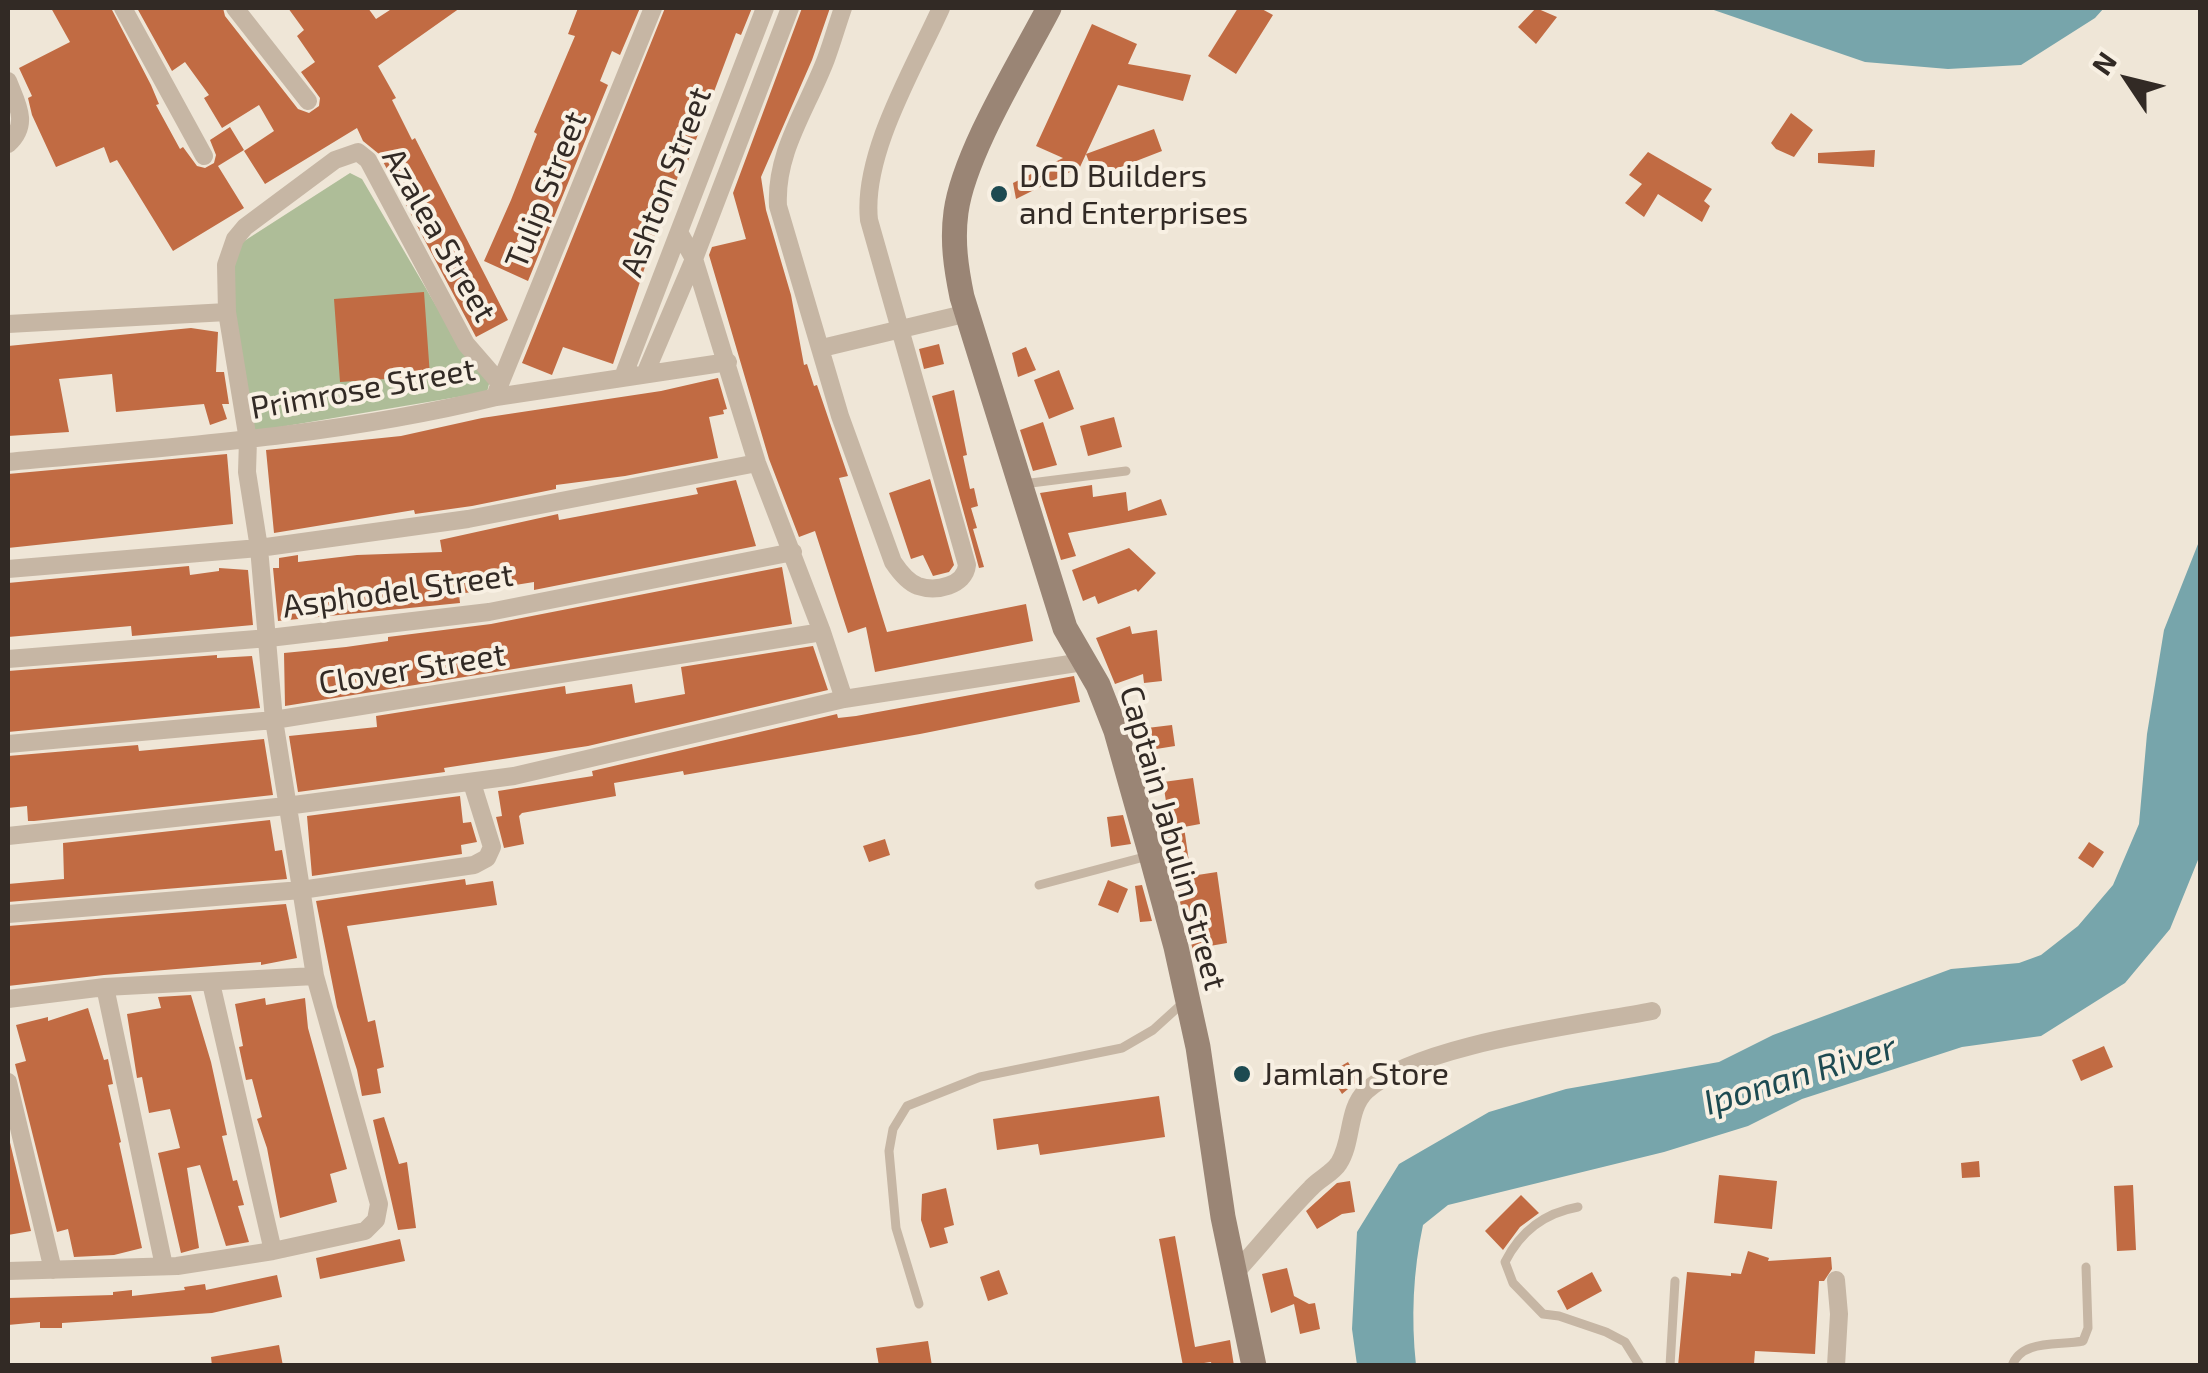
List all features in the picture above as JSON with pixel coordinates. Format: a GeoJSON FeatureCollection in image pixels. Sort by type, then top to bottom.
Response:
{"type":"FeatureCollection","features":[{"type":"Feature","properties":{"kind":"street"},"geometry":{"type":"LineString","coordinates":[[123,8],[204,156]]}},
{"type":"Feature","properties":{"kind":"street"},"geometry":{"type":"LineString","coordinates":[[235,8],[308,100]]}},
{"type":"Feature","properties":{"kind":"street","name":"Tulip Street"},"geometry":{"type":"LineString","coordinates":[[498,389],[653,8]]}},
{"type":"Feature","properties":{"kind":"street","name":"Ashton Street"},"geometry":{"type":"LineString","coordinates":[[622,377],[765,8]]}},
{"type":"Feature","properties":{"kind":"street","name":"Ashton Street"},"geometry":{"type":"LineString","coordinates":[[645,374],[694,260],[790,8]]}},
{"type":"Feature","properties":{"kind":"street"},"geometry":{"type":"LineString","coordinates":[[843,8],[826,60],[783,156],[777,178],[778,206],[840,416],[893,562],[904,577],[918,586],[940,588],[959,582],[967,565],[868,220],[866,195],[889,123],[941,8]]}},
{"type":"Feature","properties":{"kind":"street","name":"Captain Jabulin Street"},"geometry":{"type":"LineString","coordinates":[[1049,8],[963,179],[954,253],[962,297],[1064,628],[1098,685],[1116,731],[1151,856],[1187,999],[1234,1274],[1254,1366]]}},
{"type":"Feature","properties":{"kind":"street"},"geometry":{"type":"LineString","coordinates":[[8,80],[22,118],[19,130],[8,144]]}},
{"type":"Feature","properties":{"kind":"street","name":"Azalea Street"},"geometry":{"type":"LineString","coordinates":[[227,312],[226,265],[234,239],[335,160],[358,152],[368,160],[466,344],[498,389]]}},
{"type":"Feature","properties":{"kind":"street"},"geometry":{"type":"LineString","coordinates":[[678,232],[694,260],[757,463],[844,699]]}},
{"type":"Feature","properties":{"kind":"street"},"geometry":{"type":"LineString","coordinates":[[8,324],[227,312],[248,440],[247,472],[259,548],[286,806],[315,976],[379,1204],[376,1220],[365,1231],[273,1251],[164,1266],[8,1271]]}},
{"type":"Feature","properties":{"kind":"street"},"geometry":{"type":"LineString","coordinates":[[822,348],[968,313]]}},
{"type":"Feature","properties":{"kind":"street","name":"Primrose Street"},"geometry":{"type":"LineString","coordinates":[[8,462],[248,440],[460,406],[498,389],[728,362]]}},
{"type":"Feature","properties":{"kind":"street"},"geometry":{"type":"LineString","coordinates":[[8,569],[259,548],[468,519],[757,463]]}},
{"type":"Feature","properties":{"kind":"street","name":"Asphodel Street"},"geometry":{"type":"LineString","coordinates":[[8,659],[269,638],[489,612],[793,552]]}},
{"type":"Feature","properties":{"kind":"street","name":"Clover Street"},"geometry":{"type":"LineString","coordinates":[[8,744],[274,720],[822,632]]}},
{"type":"Feature","properties":{"kind":"street"},"geometry":{"type":"LineString","coordinates":[[8,836],[514,776],[844,699],[1083,662]]}},
{"type":"Feature","properties":{"kind":"street"},"geometry":{"type":"LineString","coordinates":[[8,914],[301,890],[474,865],[487,858],[492,847],[472,782]]}},
{"type":"Feature","properties":{"kind":"street"},"geometry":{"type":"LineString","coordinates":[[8,999],[106,987],[315,976]]}},
{"type":"Feature","properties":{"kind":"street"},"geometry":{"type":"LineString","coordinates":[[211,983],[273,1251]]}},
{"type":"Feature","properties":{"kind":"street"},"geometry":{"type":"LineString","coordinates":[[106,987],[164,1266]]}},
{"type":"Feature","properties":{"kind":"street"},"geometry":{"type":"LineString","coordinates":[[1234,1274],[1310,1189],[1339,1164],[1357,1104],[1365,1092],[1382,1081],[1420,1062],[1516,1034],[1652,1011]]}},
{"type":"Feature","properties":{"kind":"street"},"geometry":{"type":"LineString","coordinates":[[8,1082],[53,1270]]}},
{"type":"Feature","properties":{"kind":"street"},"geometry":{"type":"LineString","coordinates":[[1836,1280],[1836,1366]]}},
{"type":"Feature","properties":{"kind":"lane"},"geometry":{"type":"LineString","coordinates":[[1020,484],[1126,471]]}},
{"type":"Feature","properties":{"kind":"lane"},"geometry":{"type":"LineString","coordinates":[[1039,886],[1151,856]]}},
{"type":"Feature","properties":{"kind":"lane"},"geometry":{"type":"LineString","coordinates":[[919,1304],[896,1228],[889,1151],[893,1129],[907,1106],[980,1077],[1122,1048],[1153,1030],[1187,999]]}},
{"type":"Feature","properties":{"kind":"lane"},"geometry":{"type":"LineString","coordinates":[[1578,1207],[1560,1210],[1533,1225],[1516,1241],[1505,1262],[1513,1283],[1543,1314],[1559,1316],[1625,1342],[1640,1366]]}},
{"type":"Feature","properties":{"kind":"lane"},"geometry":{"type":"LineString","coordinates":[[2012,1366],[2016,1354],[2024,1348],[2082,1342],[2088,1328],[2086,1267]]}},
{"type":"Feature","properties":{"kind":"lane"},"geometry":{"type":"LineString","coordinates":[[1670,1366],[1675,1281]]}},
{"type":"Feature","properties":{"kind":"green space"},"geometry":{"type":"Polygon","coordinates":[[[350,173],[362,179],[459,345],[490,380],[487,392],[251,432],[226,290],[238,245],[350,173]]]}},
{"type":"Feature","properties":{"kind":"water"},"geometry":{"type":"Polygon","coordinates":[[[1708,8],[2104,8],[2095,18],[2021,65],[1948,69],[1865,62],[1708,8]]]}},
{"type":"Feature","properties":{"kind":"water","name":"Iponan River"},"geometry":{"type":"Polygon","coordinates":[[[2200,539],[2200,855],[2170,929],[2125,983],[2041,1036],[1962,1047],[1802,1099],[1748,1126],[1664,1152],[1448,1205],[1423,1225],[1414,1295],[1416,1365],[1357,1365],[1352,1329],[1357,1232],[1399,1164],[1489,1112],[1566,1089],[1719,1062],[1773,1035],[1951,969],[2019,963],[2041,955],[2078,926],[2113,885],[2139,824],[2147,734],[2164,630],[2200,539]]]}},
{"type":"Feature","properties":{"kind":"building"},"geometry":{"type":"Polygon","coordinates":[[[51,8],[111,8],[151,85],[159,104],[156,105],[180,149],[183,147],[197,166],[205,168],[214,163],[216,155],[210,140],[230,127],[244,150],[218,166],[244,208],[173,251],[117,160],[110,163],[104,147],[56,167],[32,115],[28,98],[32,96],[19,68],[70,42],[51,8]]]}},
{"type":"Feature","properties":{"kind":"building"},"geometry":{"type":"Polygon","coordinates":[[[137,8],[223,8],[225,16],[298,109],[309,113],[319,106],[320,98],[301,72],[315,62],[297,36],[304,30],[288,8],[368,8],[376,19],[393,8],[460,8],[378,66],[412,140],[415,138],[508,320],[476,337],[379,154],[363,141],[357,128],[265,184],[244,151],[274,131],[259,105],[222,128],[204,98],[209,95],[185,62],[172,71],[137,8]]]}},
{"type":"Feature","properties":{"kind":"building"},"geometry":{"type":"Polygon","coordinates":[[[578,8],[640,8],[620,55],[612,51],[600,81],[608,85],[528,281],[484,261],[575,36],[568,34],[578,8]]]}},
{"type":"Feature","properties":{"kind":"building"},"geometry":{"type":"Polygon","coordinates":[[[665,8],[752,8],[741,35],[736,33],[682,177],[678,176],[667,211],[664,209],[613,364],[563,347],[552,375],[522,363],[665,8]]]}},
{"type":"Feature","properties":{"kind":"building"},"geometry":{"type":"Polygon","coordinates":[[[802,8],[830,8],[761,177],[804,365],[807,364],[814,386],[817,385],[848,476],[839,478],[887,632],[1026,604],[1033,641],[875,672],[866,627],[848,633],[815,531],[799,537],[769,459],[709,255],[712,247],[746,239],[733,193],[802,8]]]}},
{"type":"Feature","properties":{"kind":"building"},"geometry":{"type":"Polygon","coordinates":[[[1238,8],[1260,8],[1273,15],[1236,74],[1208,56],[1238,8]]]}},
{"type":"Feature","properties":{"kind":"building"},"geometry":{"type":"Polygon","coordinates":[[[1536,8],[1557,17],[1536,44],[1518,27],[1536,8]]]}},
{"type":"Feature","properties":{"kind":"building"},"geometry":{"type":"Polygon","coordinates":[[[1092,24],[1137,44],[1128,64],[1191,75],[1183,101],[1118,85],[1080,167],[1016,199],[1013,183],[1063,158],[1036,146],[1092,24]]]}},
{"type":"Feature","properties":{"kind":"building"},"geometry":{"type":"Polygon","coordinates":[[[1791,113],[1813,130],[1794,157],[1771,143],[1791,113]]]}},
{"type":"Feature","properties":{"kind":"building"},"geometry":{"type":"Polygon","coordinates":[[[1154,129],[1162,151],[1095,177],[1086,154],[1154,129]]]}},
{"type":"Feature","properties":{"kind":"building"},"geometry":{"type":"Polygon","coordinates":[[[1875,150],[1874,167],[1818,163],[1818,153],[1875,150]]]}},
{"type":"Feature","properties":{"kind":"building"},"geometry":{"type":"Polygon","coordinates":[[[1648,152],[1712,189],[1704,201],[1710,206],[1702,222],[1658,194],[1644,217],[1625,203],[1642,184],[1629,175],[1648,152]]]}},
{"type":"Feature","properties":{"kind":"building"},"geometry":{"type":"Polygon","coordinates":[[[424,292],[430,376],[340,382],[334,299],[424,292]]]}},
{"type":"Feature","properties":{"kind":"building"},"geometry":{"type":"Polygon","coordinates":[[[191,328],[218,332],[216,372],[224,372],[229,404],[222,404],[227,419],[210,425],[204,404],[116,412],[112,374],[59,379],[69,432],[8,436],[8,346],[191,328]]]}},
{"type":"Feature","properties":{"kind":"building"},"geometry":{"type":"Polygon","coordinates":[[[939,344],[944,364],[924,369],[919,349],[939,344]]]}},
{"type":"Feature","properties":{"kind":"building"},"geometry":{"type":"Polygon","coordinates":[[[1026,347],[1036,370],[1018,377],[1012,353],[1026,347]]]}},
{"type":"Feature","properties":{"kind":"building"},"geometry":{"type":"Polygon","coordinates":[[[1059,370],[1074,409],[1049,419],[1034,380],[1059,370]]]}},
{"type":"Feature","properties":{"kind":"building"},"geometry":{"type":"Polygon","coordinates":[[[718,378],[727,409],[724,414],[709,417],[718,458],[556,485],[556,489],[472,506],[415,514],[414,510],[274,533],[266,450],[401,436],[482,418],[661,391],[718,378]]]}},
{"type":"Feature","properties":{"kind":"building"},"geometry":{"type":"Polygon","coordinates":[[[954,390],[967,455],[963,456],[978,506],[971,508],[984,567],[979,568],[932,396],[954,390]]]}},
{"type":"Feature","properties":{"kind":"building"},"geometry":{"type":"Polygon","coordinates":[[[1114,417],[1122,447],[1088,456],[1080,426],[1114,417]]]}},
{"type":"Feature","properties":{"kind":"building"},"geometry":{"type":"Polygon","coordinates":[[[1043,422],[1057,465],[1033,471],[1020,430],[1043,422]]]}},
{"type":"Feature","properties":{"kind":"building"},"geometry":{"type":"Polygon","coordinates":[[[227,454],[233,524],[8,548],[8,474],[227,454]]]}},
{"type":"Feature","properties":{"kind":"building"},"geometry":{"type":"Polygon","coordinates":[[[930,479],[954,565],[949,572],[933,576],[923,555],[911,559],[889,493],[930,479]]]}},
{"type":"Feature","properties":{"kind":"building"},"geometry":{"type":"Polygon","coordinates":[[[736,480],[756,546],[534,590],[534,582],[459,594],[460,603],[278,621],[273,568],[279,568],[279,558],[298,555],[298,562],[442,552],[440,540],[558,514],[559,520],[698,494],[696,488],[736,480]]]}},
{"type":"Feature","properties":{"kind":"building"},"geometry":{"type":"Polygon","coordinates":[[[1092,485],[1093,497],[1126,492],[1128,511],[1161,499],[1167,515],[1068,533],[1076,556],[1061,560],[1040,493],[1092,485]]]}},
{"type":"Feature","properties":{"kind":"building"},"geometry":{"type":"Polygon","coordinates":[[[1129,548],[1156,573],[1138,592],[1136,589],[1098,604],[1095,596],[1083,601],[1072,570],[1129,548]]]}},
{"type":"Feature","properties":{"kind":"building"},"geometry":{"type":"Polygon","coordinates":[[[189,566],[190,575],[219,568],[248,570],[253,625],[132,636],[131,626],[8,637],[8,583],[189,566]]]}},
{"type":"Feature","properties":{"kind":"building"},"geometry":{"type":"Polygon","coordinates":[[[782,567],[792,624],[285,706],[284,653],[491,624],[782,567]]]}},
{"type":"Feature","properties":{"kind":"building"},"geometry":{"type":"Polygon","coordinates":[[[1130,626],[1132,634],[1157,630],[1162,681],[1144,683],[1143,674],[1115,684],[1096,638],[1130,626]]]}},
{"type":"Feature","properties":{"kind":"building"},"geometry":{"type":"Polygon","coordinates":[[[813,646],[828,690],[588,746],[444,768],[445,772],[298,792],[289,736],[377,727],[376,716],[565,686],[566,694],[632,684],[635,703],[685,694],[681,667],[813,646]]]}},
{"type":"Feature","properties":{"kind":"building"},"geometry":{"type":"Polygon","coordinates":[[[217,655],[252,656],[260,708],[8,732],[8,671],[217,655]]]}},
{"type":"Feature","properties":{"kind":"building"},"geometry":{"type":"Polygon","coordinates":[[[1074,676],[1080,702],[920,734],[684,775],[683,771],[614,783],[616,796],[522,813],[519,816],[524,844],[504,848],[496,817],[502,816],[498,791],[593,776],[592,771],[837,714],[838,718],[856,716],[1074,676]]]}},
{"type":"Feature","properties":{"kind":"building"},"geometry":{"type":"Polygon","coordinates":[[[1172,725],[1175,746],[1150,750],[1147,728],[1172,725]]]}},
{"type":"Feature","properties":{"kind":"building"},"geometry":{"type":"Polygon","coordinates":[[[264,739],[273,795],[34,821],[28,821],[27,806],[8,808],[8,756],[138,745],[139,751],[264,739]]]}},
{"type":"Feature","properties":{"kind":"building"},"geometry":{"type":"Polygon","coordinates":[[[1193,778],[1200,824],[1184,827],[1191,876],[1217,872],[1227,943],[1204,947],[1206,955],[1195,958],[1156,812],[1167,808],[1163,782],[1193,778]]]}},
{"type":"Feature","properties":{"kind":"building"},"geometry":{"type":"Polygon","coordinates":[[[460,796],[463,823],[471,822],[477,842],[461,845],[462,854],[312,876],[307,816],[460,796]]]}},
{"type":"Feature","properties":{"kind":"building"},"geometry":{"type":"Polygon","coordinates":[[[1123,815],[1131,844],[1111,847],[1107,817],[1123,815]]]}},
{"type":"Feature","properties":{"kind":"building"},"geometry":{"type":"Polygon","coordinates":[[[270,820],[275,851],[282,850],[287,879],[8,902],[8,884],[64,879],[63,843],[270,820]]]}},
{"type":"Feature","properties":{"kind":"building"},"geometry":{"type":"Polygon","coordinates":[[[885,839],[890,855],[869,862],[863,846],[885,839]]]}},
{"type":"Feature","properties":{"kind":"building"},"geometry":{"type":"Polygon","coordinates":[[[2089,842],[2104,852],[2093,868],[2078,858],[2089,842]]]}},
{"type":"Feature","properties":{"kind":"building"},"geometry":{"type":"Polygon","coordinates":[[[465,879],[466,885],[493,881],[497,905],[347,926],[368,1022],[375,1020],[384,1067],[377,1069],[381,1093],[362,1096],[337,1007],[316,901],[465,879]]]}},
{"type":"Feature","properties":{"kind":"building"},"geometry":{"type":"Polygon","coordinates":[[[1108,880],[1128,889],[1118,913],[1098,905],[1108,880]]]}},
{"type":"Feature","properties":{"kind":"building"},"geometry":{"type":"Polygon","coordinates":[[[1142,885],[1152,921],[1140,922],[1135,886],[1142,885]]]}},
{"type":"Feature","properties":{"kind":"building"},"geometry":{"type":"Polygon","coordinates":[[[286,904],[297,958],[261,965],[104,975],[8,986],[8,926],[286,904]]]}},
{"type":"Feature","properties":{"kind":"building"},"geometry":{"type":"Polygon","coordinates":[[[191,995],[211,1062],[227,1135],[222,1136],[233,1181],[237,1180],[244,1205],[238,1206],[249,1242],[226,1246],[200,1165],[187,1168],[199,1248],[181,1253],[158,1153],[180,1148],[170,1109],[149,1113],[142,1077],[137,1078],[127,1014],[161,1008],[158,997],[191,995]]]}},
{"type":"Feature","properties":{"kind":"building"},"geometry":{"type":"Polygon","coordinates":[[[265,998],[266,1005],[305,998],[308,1028],[347,1169],[330,1174],[337,1202],[280,1218],[267,1148],[257,1119],[262,1117],[252,1079],[246,1080],[239,1047],[243,1046],[235,1004],[265,998]]]}},
{"type":"Feature","properties":{"kind":"building"},"geometry":{"type":"Polygon","coordinates":[[[88,1008],[104,1060],[108,1059],[113,1084],[108,1085],[142,1248],[114,1255],[74,1257],[68,1229],[57,1232],[15,1064],[26,1061],[16,1025],[48,1017],[48,1021],[88,1008]]]}},
{"type":"Feature","properties":{"kind":"building"},"geometry":{"type":"Polygon","coordinates":[[[2104,1046],[2113,1067],[2081,1081],[2072,1060],[2104,1046]]]}},
{"type":"Feature","properties":{"kind":"building"},"geometry":{"type":"Polygon","coordinates":[[[1348,1062],[1359,1080],[1342,1094],[1329,1073],[1348,1062]]]}},
{"type":"Feature","properties":{"kind":"building"},"geometry":{"type":"Polygon","coordinates":[[[1159,1096],[1165,1137],[1040,1155],[1038,1144],[997,1150],[993,1119],[1159,1096]]]}},
{"type":"Feature","properties":{"kind":"building"},"geometry":{"type":"Polygon","coordinates":[[[384,1117],[399,1164],[407,1162],[416,1228],[398,1230],[373,1120],[384,1117]]]}},
{"type":"Feature","properties":{"kind":"building"},"geometry":{"type":"Polygon","coordinates":[[[8,1134],[31,1231],[8,1235],[8,1134]]]}},
{"type":"Feature","properties":{"kind":"building"},"geometry":{"type":"Polygon","coordinates":[[[1979,1161],[1980,1177],[1962,1178],[1961,1163],[1979,1161]]]}},
{"type":"Feature","properties":{"kind":"building"},"geometry":{"type":"Polygon","coordinates":[[[1719,1175],[1777,1181],[1772,1229],[1714,1223],[1719,1175]]]}},
{"type":"Feature","properties":{"kind":"building"},"geometry":{"type":"Polygon","coordinates":[[[1350,1181],[1355,1212],[1342,1214],[1317,1229],[1306,1211],[1337,1183],[1350,1181]]]}},
{"type":"Feature","properties":{"kind":"building"},"geometry":{"type":"Polygon","coordinates":[[[2133,1185],[2136,1250],[2117,1251],[2114,1186],[2133,1185]]]}},
{"type":"Feature","properties":{"kind":"building"},"geometry":{"type":"Polygon","coordinates":[[[946,1188],[954,1225],[944,1228],[948,1243],[930,1248],[921,1220],[922,1194],[946,1188]]]}},
{"type":"Feature","properties":{"kind":"building"},"geometry":{"type":"Polygon","coordinates":[[[1521,1195],[1539,1213],[1520,1227],[1503,1250],[1485,1231],[1521,1195]]]}},
{"type":"Feature","properties":{"kind":"building"},"geometry":{"type":"Polygon","coordinates":[[[1175,1236],[1195,1347],[1230,1340],[1234,1366],[1212,1366],[1211,1362],[1183,1366],[1159,1239],[1175,1236]]]}},
{"type":"Feature","properties":{"kind":"building"},"geometry":{"type":"Polygon","coordinates":[[[400,1239],[405,1261],[320,1279],[316,1258],[400,1239]]]}},
{"type":"Feature","properties":{"kind":"building"},"geometry":{"type":"Polygon","coordinates":[[[1748,1251],[1769,1258],[1768,1261],[1831,1257],[1832,1269],[1824,1281],[1819,1281],[1815,1354],[1755,1351],[1754,1364],[1678,1366],[1687,1272],[1741,1274],[1748,1251]]]}},
{"type":"Feature","properties":{"kind":"building"},"geometry":{"type":"Polygon","coordinates":[[[1287,1268],[1294,1296],[1315,1303],[1320,1329],[1300,1334],[1294,1304],[1271,1313],[1262,1274],[1287,1268]]]}},
{"type":"Feature","properties":{"kind":"building"},"geometry":{"type":"Polygon","coordinates":[[[999,1270],[1008,1294],[988,1301],[980,1277],[999,1270]]]}},
{"type":"Feature","properties":{"kind":"building"},"geometry":{"type":"Polygon","coordinates":[[[1592,1272],[1602,1291],[1567,1310],[1557,1291],[1592,1272]]]}},
{"type":"Feature","properties":{"kind":"building"},"geometry":{"type":"Polygon","coordinates":[[[277,1275],[282,1297],[212,1313],[62,1323],[62,1328],[40,1328],[40,1322],[8,1325],[8,1298],[113,1295],[132,1290],[132,1296],[205,1284],[206,1290],[277,1275]]]}},
{"type":"Feature","properties":{"kind":"building"},"geometry":{"type":"Polygon","coordinates":[[[928,1341],[932,1366],[879,1366],[876,1348],[928,1341]]]}},
{"type":"Feature","properties":{"kind":"building"},"geometry":{"type":"Polygon","coordinates":[[[279,1345],[283,1366],[212,1366],[211,1357],[279,1345]]]}},
{"type":"Feature","properties":{"kind":"place","name":"DCD Builders and Enterprises"},"geometry":{"type":"Point","coordinates":[999,194]}},
{"type":"Feature","properties":{"kind":"place","name":"Jamlan Store"},"geometry":{"type":"Point","coordinates":[1242,1074]}}]}
